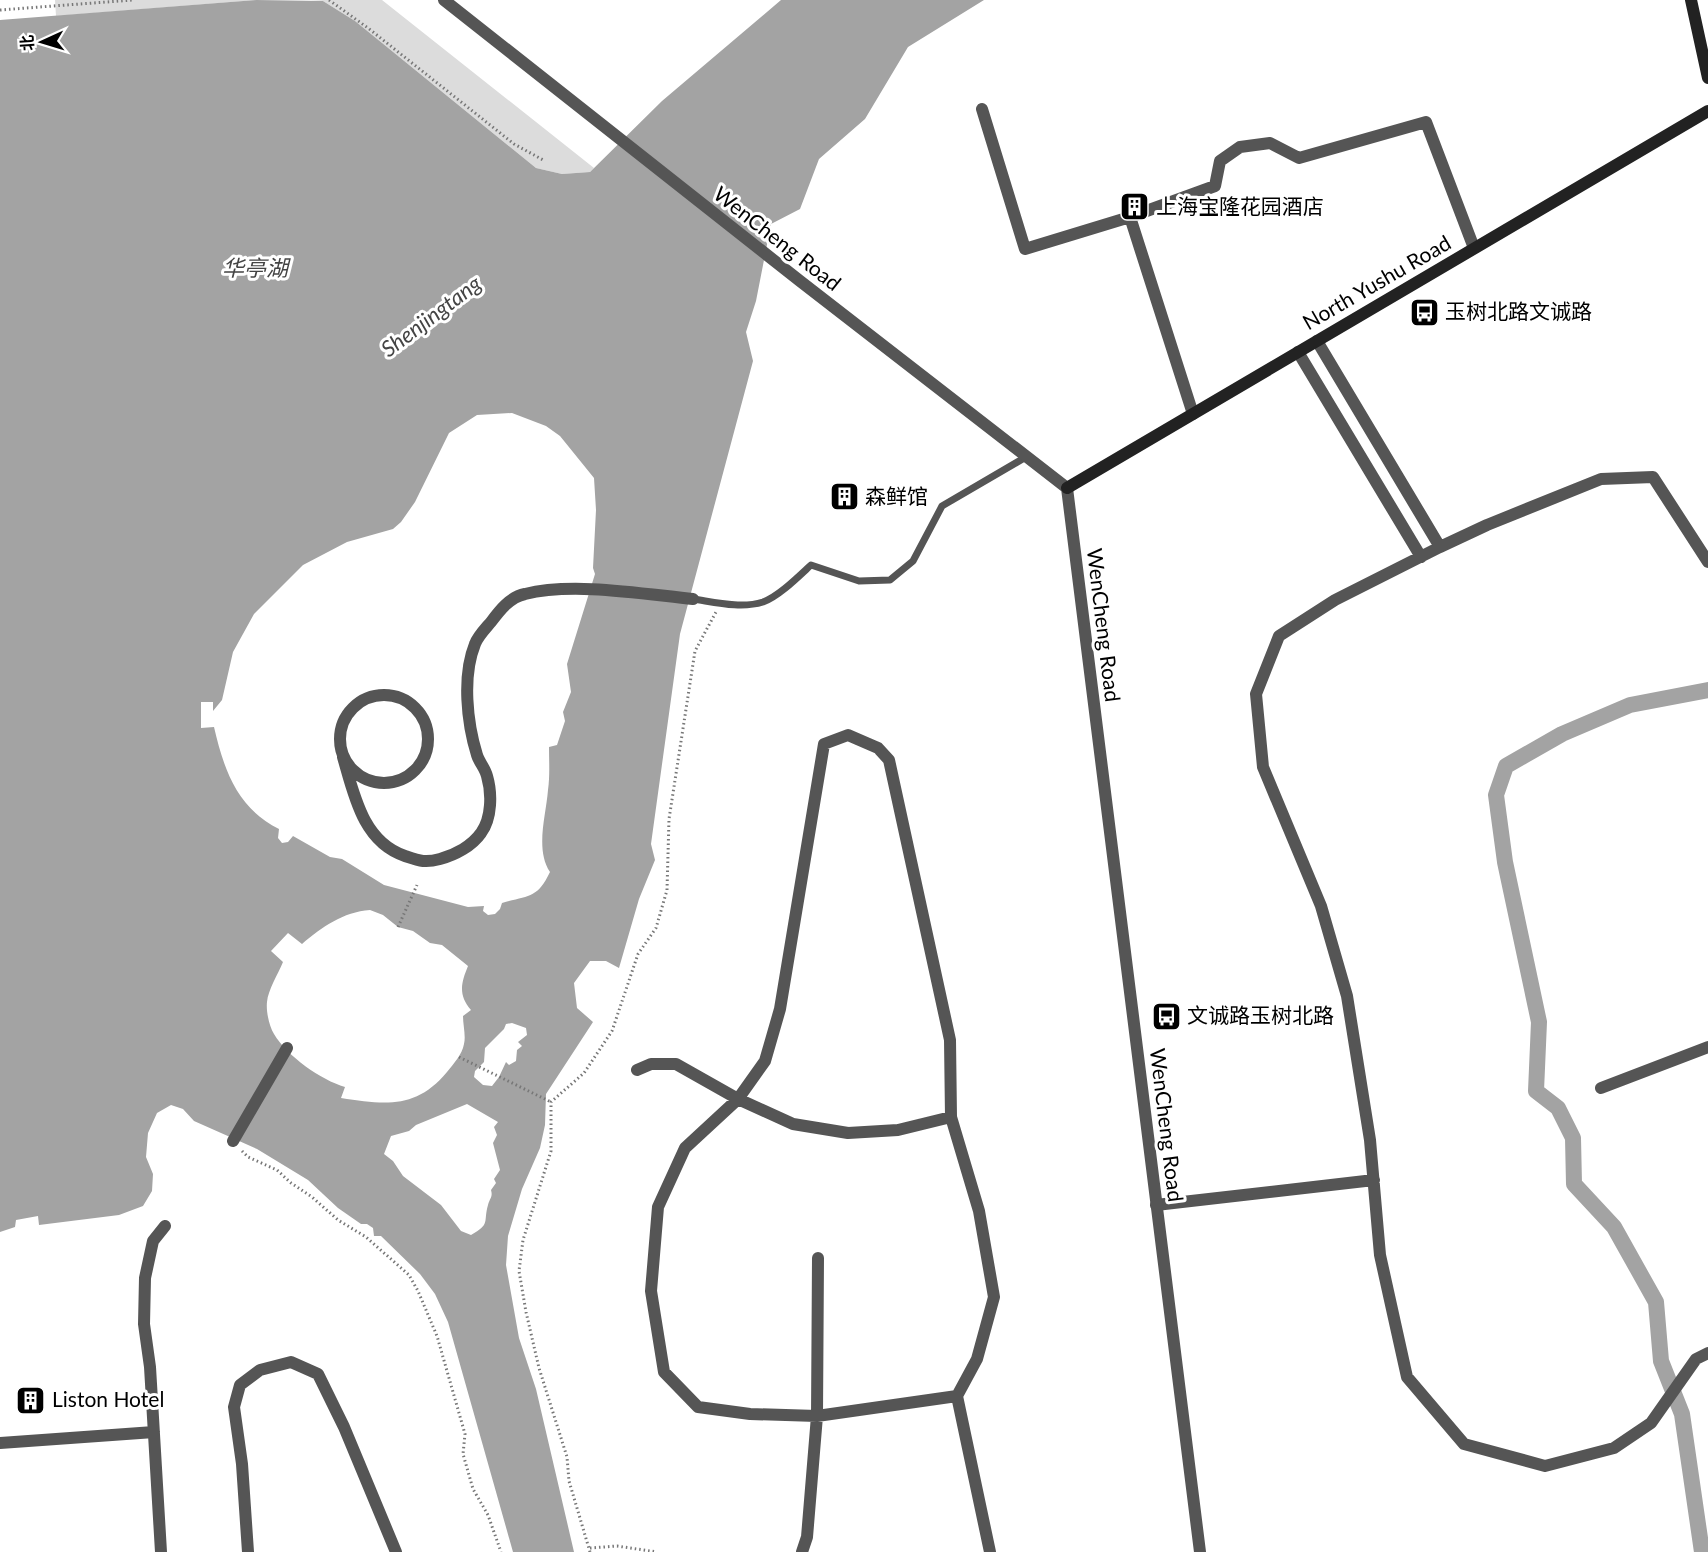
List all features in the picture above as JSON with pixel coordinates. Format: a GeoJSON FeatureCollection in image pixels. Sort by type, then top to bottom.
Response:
{"type":"FeatureCollection","features":[{"type":"Feature","properties":{"kind":"main road"},"geometry":{"type":"LineString","coordinates":[[1691,0],[1708,78]]}},
{"type":"Feature","properties":{"kind":"main road","name":"North Yushu Road"},"geometry":{"type":"LineString","coordinates":[[1066,488],[1708,111]]}},
{"type":"Feature","properties":{"kind":"street","name":"WenCheng Road"},"geometry":{"type":"LineString","coordinates":[[444,0],[800,282],[1066,488],[1200,1552]]}},
{"type":"Feature","properties":{"kind":"street"},"geometry":{"type":"LineString","coordinates":[[982,109],[1025,249],[1130,217],[1215,186],[1220,161],[1240,147],[1270,144],[1299,158],[1426,122],[1474,248]]}},
{"type":"Feature","properties":{"kind":"street"},"geometry":{"type":"LineString","coordinates":[[1130,217],[1193,414]]}},
{"type":"Feature","properties":{"kind":"street"},"geometry":{"type":"LineString","coordinates":[[1317,341],[1440,547]]}},
{"type":"Feature","properties":{"kind":"street"},"geometry":{"type":"LineString","coordinates":[[1298,352],[1421,557]]}},
{"type":"Feature","properties":{"kind":"street"},"geometry":{"type":"LineString","coordinates":[[1708,562],[1653,477],[1601,479],[1487,525],[1335,600],[1279,636],[1256,694],[1263,767],[1321,906],[1347,996],[1370,1140],[1380,1255],[1407,1377],[1464,1444],[1545,1466],[1614,1448],[1651,1423],[1696,1359],[1708,1353]]}},
{"type":"Feature","properties":{"kind":"street"},"geometry":{"type":"LineString","coordinates":[[343,757],[352,770],[363,779],[378,783],[392,783],[406,777],[418,768],[425,755],[428,740],[426,725],[419,712],[408,702],[396,696],[381,695],[368,698],[355,705],[346,716],[341,729],[340,744],[343,757],[355,800],[364,821],[379,841],[396,853],[425,863],[451,856],[463,850],[481,833],[490,810],[487,776],[477,756],[466,706],[468,675],[475,643],[502,606],[524,594],[566,589],[591,589],[693,599]]}},
{"type":"Feature","properties":{"kind":"street"},"geometry":{"type":"LineString","coordinates":[[957,1395],[817,1416],[750,1414],[698,1407],[664,1372],[651,1291],[658,1207],[685,1148],[738,1099],[765,1062],[780,1009],[824,744],[848,735],[878,748],[889,760],[950,1040],[951,1117],[979,1211],[994,1298],[977,1359],[957,1395],[990,1552]]}},
{"type":"Feature","properties":{"kind":"street"},"geometry":{"type":"LineString","coordinates":[[1601,1088],[1708,1047]]}},
{"type":"Feature","properties":{"kind":"street"},"geometry":{"type":"LineString","coordinates":[[232,1142],[287,1048]]}},
{"type":"Feature","properties":{"kind":"street"},"geometry":{"type":"LineString","coordinates":[[637,1071],[651,1064],[676,1064],[738,1099],[793,1124],[848,1133],[898,1130],[951,1117]]}},
{"type":"Feature","properties":{"kind":"street"},"geometry":{"type":"LineString","coordinates":[[1156,1205],[1374,1180]]}},
{"type":"Feature","properties":{"kind":"street"},"geometry":{"type":"LineString","coordinates":[[161,1552],[150,1367],[144,1324],[145,1278],[153,1241],[165,1226]]}},
{"type":"Feature","properties":{"kind":"street"},"geometry":{"type":"LineString","coordinates":[[802,1552],[807,1537],[817,1416],[818,1258]]}},
{"type":"Feature","properties":{"kind":"street"},"geometry":{"type":"LineString","coordinates":[[248,1552],[242,1464],[234,1407],[240,1385],[260,1370],[291,1362],[318,1374],[344,1426],[396,1552]]}},
{"type":"Feature","properties":{"kind":"street"},"geometry":{"type":"LineString","coordinates":[[0,1443],[154,1432]]}},
{"type":"Feature","properties":{"kind":"lane"},"geometry":{"type":"LineString","coordinates":[[693,599],[735,604],[763,602],[788,586],[811,565],[860,581],[890,580],[913,561],[942,506],[1026,457]]}},
{"type":"Feature","properties":{"kind":"path"},"geometry":{"type":"LineString","coordinates":[[0,10],[133,0]]}},
{"type":"Feature","properties":{"kind":"path"},"geometry":{"type":"LineString","coordinates":[[329,0],[368,28],[513,144],[545,161]]}},
{"type":"Feature","properties":{"kind":"path"},"geometry":{"type":"LineString","coordinates":[[657,1552],[617,1546],[590,1550],[568,1481],[567,1457],[539,1368],[519,1271],[522,1240],[551,1151],[551,1102],[584,1073],[612,1031],[638,954],[656,928],[667,890],[669,819],[695,651],[721,603]]}},
{"type":"Feature","properties":{"kind":"path"},"geometry":{"type":"LineString","coordinates":[[398,927],[417,885]]}},
{"type":"Feature","properties":{"kind":"path"},"geometry":{"type":"LineString","coordinates":[[459,1057],[551,1102]]}},
{"type":"Feature","properties":{"kind":"path"},"geometry":{"type":"LineString","coordinates":[[232,1142],[248,1158],[277,1170],[338,1220],[366,1236],[408,1275],[418,1291],[437,1336],[465,1434],[463,1454],[472,1490],[488,1515],[501,1552]]}},
{"type":"Feature","properties":{"kind":"shaded area"},"geometry":{"type":"Polygon","coordinates":[[[55,0],[256,0],[56,16],[55,0]]]}},
{"type":"Feature","properties":{"kind":"shaded area"},"geometry":{"type":"Polygon","coordinates":[[[311,0],[382,0],[594,168],[590,172],[562,174],[536,168],[355,21],[323,1],[311,0]]]}},
{"type":"Feature","properties":{"kind":"water","name":"华亭湖"},"geometry":{"type":"Polygon","coordinates":[[[256,0],[323,1],[355,21],[536,168],[562,174],[590,172],[662,101],[781,0],[984,0],[908,47],[865,119],[819,159],[800,209],[771,224],[756,301],[746,332],[753,361],[680,634],[651,844],[655,860],[639,899],[619,968],[606,961],[590,961],[574,983],[577,1008],[593,1022],[546,1094],[545,1125],[540,1148],[522,1189],[508,1236],[506,1265],[519,1338],[536,1389],[574,1552],[513,1552],[448,1322],[435,1294],[420,1274],[381,1236],[374,1236],[373,1228],[367,1224],[361,1224],[338,1208],[308,1180],[257,1149],[194,1121],[183,1109],[171,1105],[157,1113],[148,1133],[146,1157],[153,1174],[152,1191],[143,1206],[119,1215],[39,1225],[38,1216],[16,1220],[15,1227],[0,1232],[0,20],[256,0]],[[512,413],[477,415],[449,433],[415,502],[401,522],[393,529],[347,542],[303,565],[254,614],[233,652],[222,700],[213,711],[213,702],[201,702],[201,728],[214,727],[222,758],[234,786],[253,810],[279,829],[278,838],[282,843],[288,842],[293,836],[330,857],[342,859],[384,885],[468,907],[484,906],[483,911],[488,915],[495,914],[502,903],[536,892],[550,872],[542,843],[549,779],[549,747],[557,745],[565,721],[563,712],[571,692],[567,664],[595,574],[593,568],[596,510],[594,478],[560,436],[546,426],[512,413]],[[370,910],[360,911],[333,921],[302,944],[288,933],[271,951],[283,962],[268,997],[268,1018],[274,1034],[287,1051],[305,1066],[345,1087],[341,1098],[386,1103],[399,1102],[424,1093],[447,1072],[461,1052],[465,1038],[463,1016],[471,1010],[462,994],[468,966],[442,945],[430,943],[413,931],[398,927],[383,915],[370,910]],[[512,1023],[506,1024],[485,1048],[484,1062],[475,1071],[474,1077],[483,1085],[492,1086],[506,1062],[509,1065],[516,1061],[517,1050],[522,1046],[518,1042],[527,1035],[526,1028],[512,1023]],[[467,1104],[416,1125],[409,1131],[391,1136],[384,1154],[393,1161],[403,1176],[441,1205],[461,1231],[471,1235],[484,1225],[491,1190],[496,1183],[494,1179],[500,1170],[493,1143],[497,1135],[494,1127],[498,1122],[467,1104]]]}},
{"type":"Feature","properties":{"kind":"waterway"},"geometry":{"type":"LineString","coordinates":[[1702,1552],[1682,1414],[1661,1361],[1656,1302],[1614,1227],[1574,1184],[1573,1138],[1558,1108],[1536,1091],[1539,1022],[1505,862],[1496,795],[1506,766],[1562,734],[1630,705],[1708,690]]}},
{"type":"Feature","properties":{"kind":"place","name":"上海宝隆花园酒店"},"geometry":{"type":"Point","coordinates":[1135,207]}},
{"type":"Feature","properties":{"kind":"place","name":"玉树北路文诚路"},"geometry":{"type":"Point","coordinates":[1424,312]}},
{"type":"Feature","properties":{"kind":"place","name":"森鲜馆"},"geometry":{"type":"Point","coordinates":[844,497]}},
{"type":"Feature","properties":{"kind":"place","name":"文诚路玉树北路"},"geometry":{"type":"Point","coordinates":[1166,1016]}},
{"type":"Feature","properties":{"kind":"place","name":"Liston Hotel"},"geometry":{"type":"Point","coordinates":[31,1400]}},
{"type":"Feature","properties":{"kind":"water label","name":"Shenjingtang"},"geometry":{"type":"Point","coordinates":[431,316]}}]}
